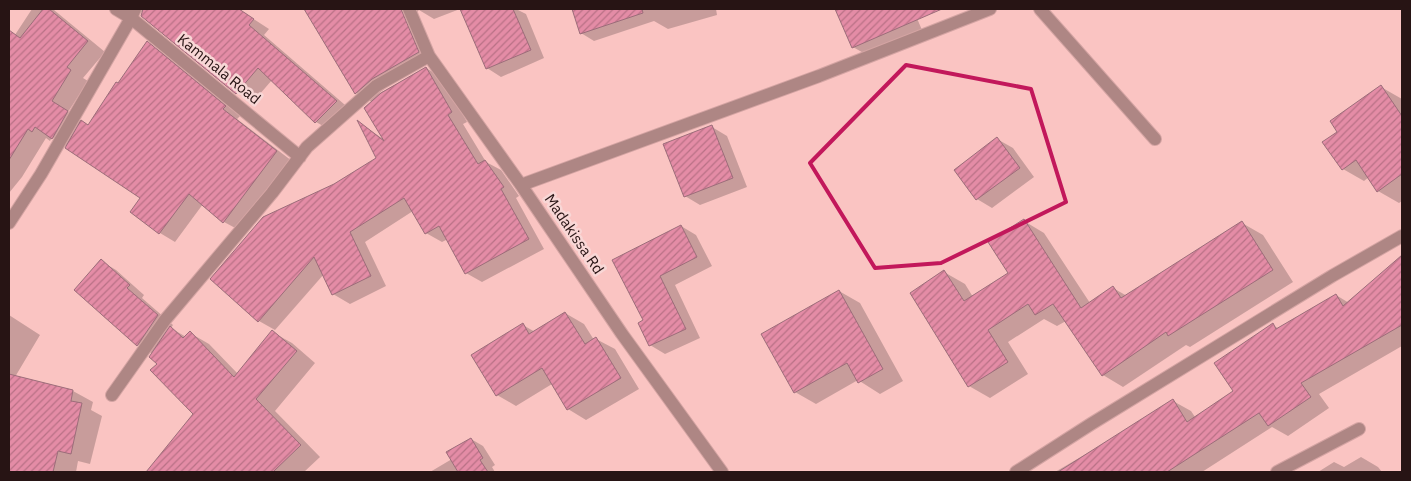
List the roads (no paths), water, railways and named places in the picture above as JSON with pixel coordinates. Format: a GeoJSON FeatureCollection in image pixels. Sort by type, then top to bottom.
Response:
{"type":"FeatureCollection","features":[{"type":"Feature","properties":{"kind":"street","name":"Kammala Road"},"geometry":{"type":"LineString","coordinates":[[116,9],[133,13],[300,157]]}},
{"type":"Feature","properties":{"kind":"street","name":"Madakissa Rd"},"geometry":{"type":"LineString","coordinates":[[409,9],[429,56],[622,334],[722,472]]}},
{"type":"Feature","properties":{"kind":"street"},"geometry":{"type":"LineString","coordinates":[[521,186],[810,80],[990,9]]}},
{"type":"Feature","properties":{"kind":"street"},"geometry":{"type":"LineString","coordinates":[[1040,9],[1155,139]]}},
{"type":"Feature","properties":{"kind":"street"},"geometry":{"type":"LineString","coordinates":[[9,223],[41,174],[133,13]]}},
{"type":"Feature","properties":{"kind":"street"},"geometry":{"type":"LineString","coordinates":[[112,395],[166,320],[272,193],[307,147],[376,86],[429,56]]}},
{"type":"Feature","properties":{"kind":"street"},"geometry":{"type":"LineString","coordinates":[[1016,472],[1324,281],[1402,236]]}},
{"type":"Feature","properties":{"kind":"street"},"geometry":{"type":"LineString","coordinates":[[1277,472],[1359,429]]}}]}
